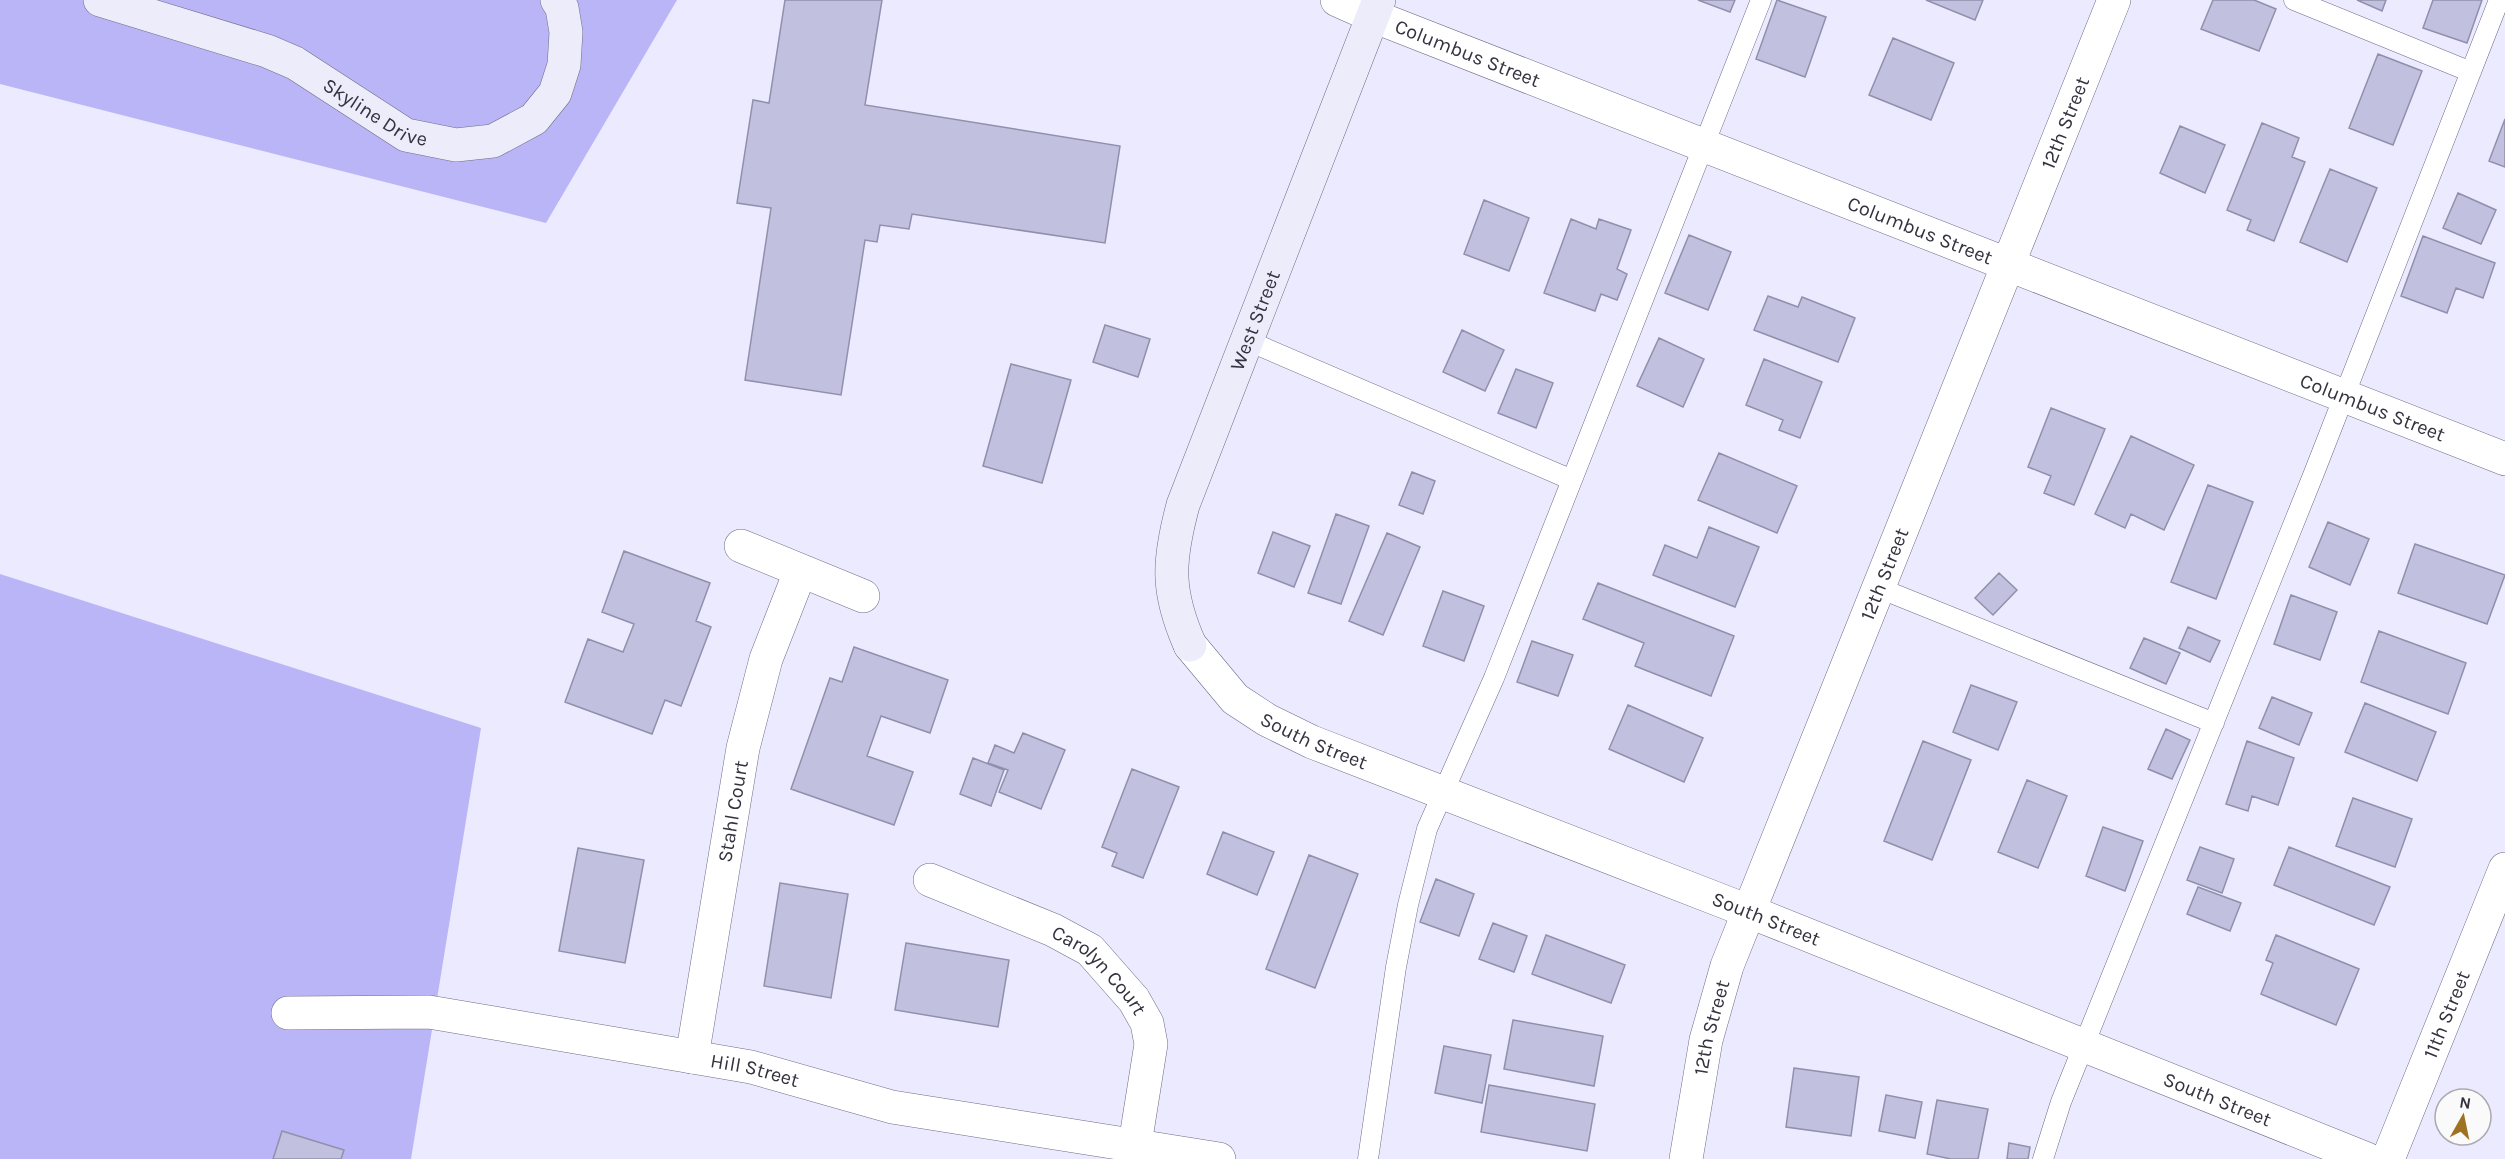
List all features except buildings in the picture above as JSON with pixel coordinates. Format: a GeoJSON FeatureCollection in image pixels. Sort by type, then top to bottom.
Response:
{"type":"FeatureCollection","features":[{"type":"Feature","properties":{"kind":"street","name":"Skyline Drive"},"geometry":{"type":"LineString","coordinates":[[100,0],[267,51],[295,63],[406,135],[456,145],[493,141],[534,119],[555,93],[564,65],[566,32],[562,8],[557,0]]}},
{"type":"Feature","properties":{"kind":"street","name":"Columbus Street"},"geometry":{"type":"LineString","coordinates":[[1337,0],[1376,8],[1703,144],[2505,459]]}},
{"type":"Feature","properties":{"kind":"street","name":"12th Street"},"geometry":{"type":"LineString","coordinates":[[1686,1159],[1706,1040],[1715,1003],[1748,911],[2010,264],[2114,0]]}},
{"type":"Feature","properties":{"kind":"street","name":"West Street"},"geometry":{"type":"LineString","coordinates":[[1190,645],[1181,624],[1171,575],[1173,542],[1183,505],[1376,8]]}},
{"type":"Feature","properties":{"kind":"street"},"geometry":{"type":"LineString","coordinates":[[741,546],[863,596]]}},
{"type":"Feature","properties":{"kind":"street","name":"Stahl Court"},"geometry":{"type":"LineString","coordinates":[[692,1057],[743,748],[766,659],[800,572]]}},
{"type":"Feature","properties":{"kind":"street","name":"South Street"},"geometry":{"type":"LineString","coordinates":[[1190,645],[1235,699],[1248,709],[1312,742],[1748,911],[2367,1159]]}},
{"type":"Feature","properties":{"kind":"street","name":"11th Street"},"geometry":{"type":"LineString","coordinates":[[2388,1159],[2505,869]]}},
{"type":"Feature","properties":{"kind":"street","name":"Carolyn Court"},"geometry":{"type":"LineString","coordinates":[[930,880],[1053,930],[1090,950],[1134,1000],[1147,1023],[1151,1044],[1135,1144]]}},
{"type":"Feature","properties":{"kind":"street","name":"Hill Street"},"geometry":{"type":"LineString","coordinates":[[288,1013],[429,1012],[751,1067],[892,1107],[1219,1159]]}},
{"type":"Feature","properties":{"kind":"lane"},"geometry":{"type":"LineString","coordinates":[[1368,1159],[1408,905],[1427,829],[1494,678],[1761,0]]}},
{"type":"Feature","properties":{"kind":"lane"},"geometry":{"type":"LineString","coordinates":[[2294,0],[2471,72]]}},
{"type":"Feature","properties":{"kind":"lane"},"geometry":{"type":"LineString","coordinates":[[2043,1159],[2061,1102],[2344,396],[2499,0]]}},
{"type":"Feature","properties":{"kind":"lane"},"geometry":{"type":"LineString","coordinates":[[1246,340],[1572,480]]}},
{"type":"Feature","properties":{"kind":"lane"},"geometry":{"type":"LineString","coordinates":[[1879,588],[2214,723]]}},
{"type":"Feature","properties":{"kind":"shaded area"},"geometry":{"type":"Polygon","coordinates":[[[0,0],[677,0],[546,223],[0,84],[0,0]]]}},
{"type":"Feature","properties":{"kind":"shaded area"},"geometry":{"type":"Polygon","coordinates":[[[0,574],[481,728],[411,1159],[0,1159],[0,574]]]}}]}
